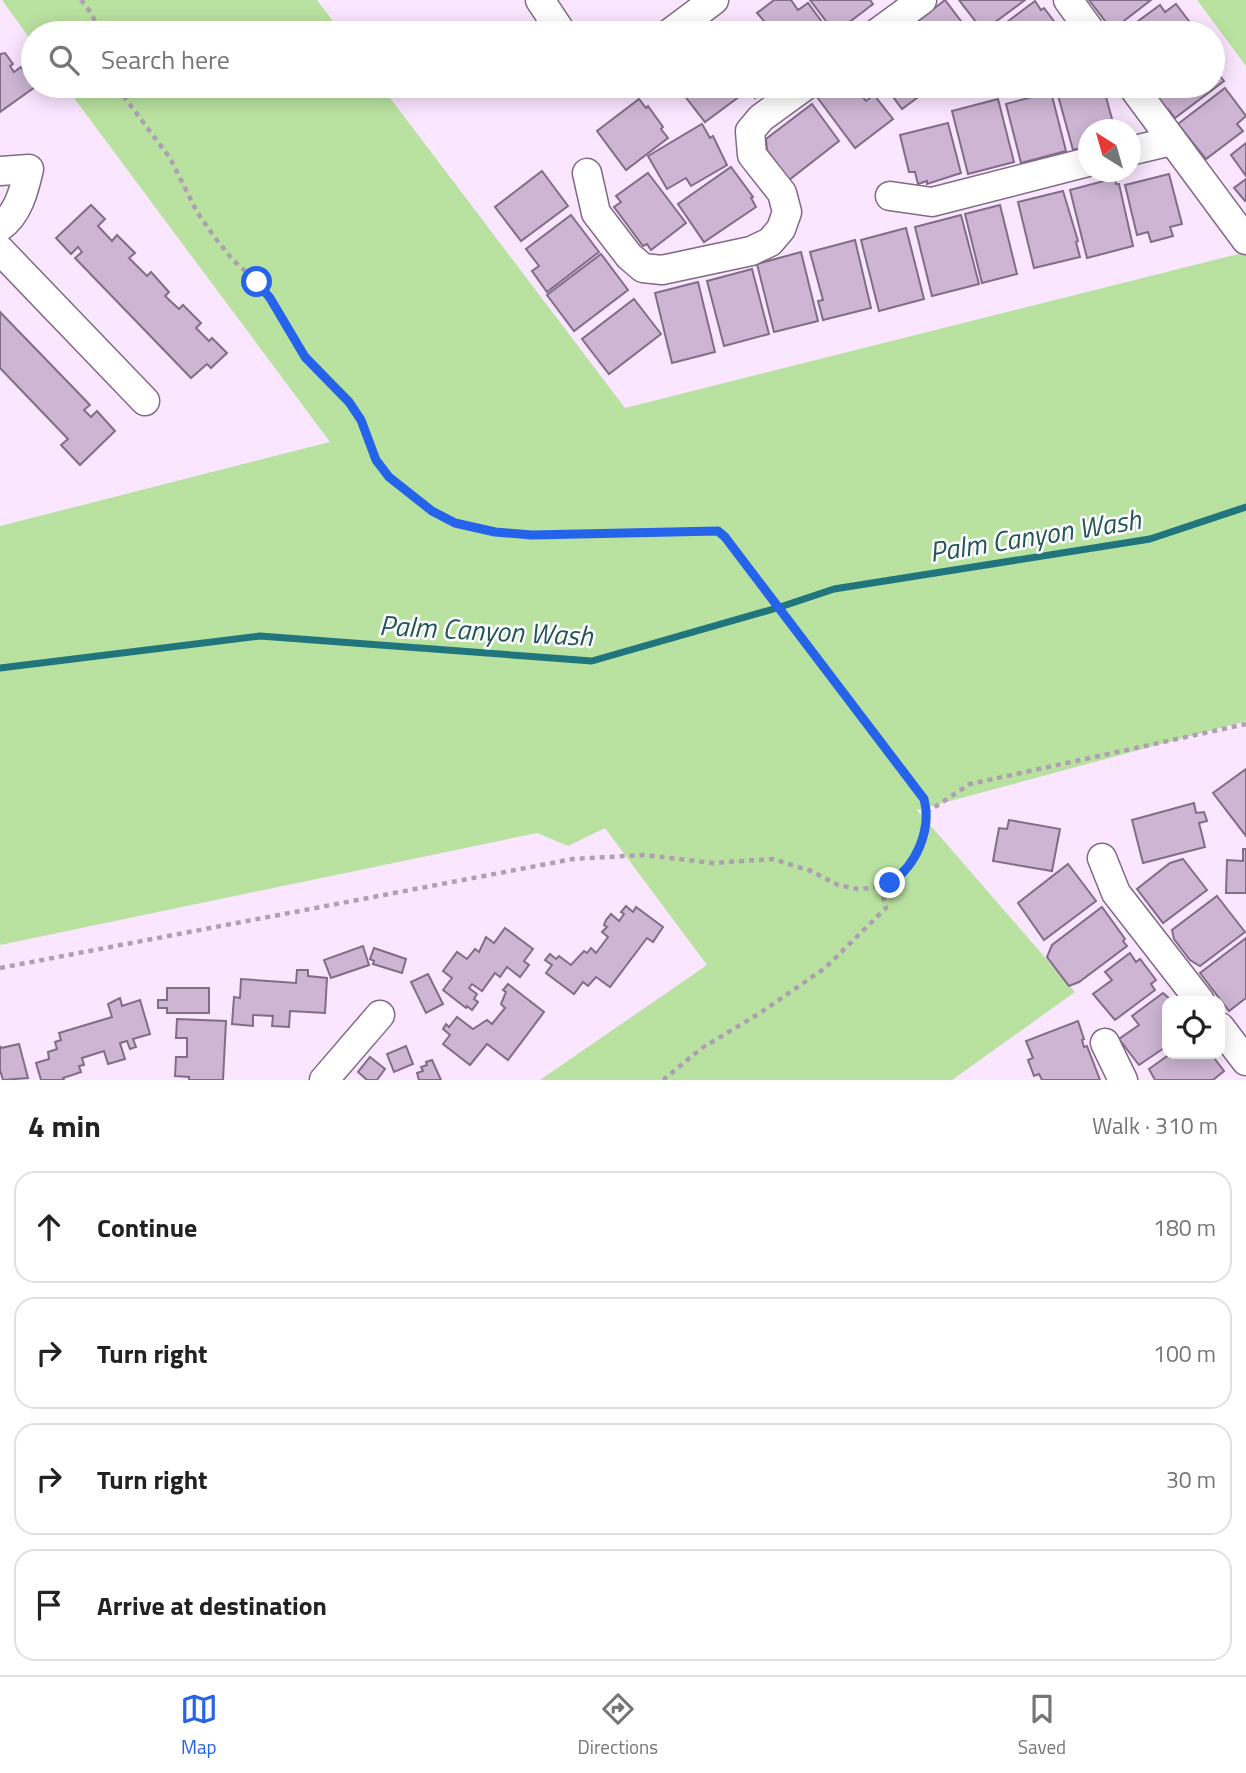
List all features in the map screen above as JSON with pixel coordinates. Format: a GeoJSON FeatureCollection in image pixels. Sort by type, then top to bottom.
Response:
{"type":"FeatureCollection","features":[{"type":"Feature","properties":{"kind":"street"},"geometry":{"type":"LineString","coordinates":[[686,21],[714,0]]}},
{"type":"Feature","properties":{"kind":"street"},"geometry":{"type":"LineString","coordinates":[[893,21],[922,0]]}},
{"type":"Feature","properties":{"kind":"street"},"geometry":{"type":"LineString","coordinates":[[1068,0],[1083,21]]}},
{"type":"Feature","properties":{"kind":"street"},"geometry":{"type":"LineString","coordinates":[[587,173],[596,214],[629,256],[643,268],[662,270],[751,251],[770,242],[781,229],[787,212],[782,193],[752,155],[750,131],[761,118],[788,98]]}},
{"type":"Feature","properties":{"kind":"street"},"geometry":{"type":"LineString","coordinates":[[1141,98],[1246,240]]}},
{"type":"Feature","properties":{"kind":"street"},"geometry":{"type":"LineString","coordinates":[[1141,148],[1172,141]]}},
{"type":"Feature","properties":{"kind":"street"},"geometry":{"type":"LineString","coordinates":[[890,196],[932,202],[1078,165]]}},
{"type":"Feature","properties":{"kind":"street"},"geometry":{"type":"LineString","coordinates":[[0,171],[29,169],[23,196],[8,221],[0,227]]}},
{"type":"Feature","properties":{"kind":"street"},"geometry":{"type":"LineString","coordinates":[[0,250],[145,401]]}},
{"type":"Feature","properties":{"kind":"street"},"geometry":{"type":"LineString","coordinates":[[1102,858],[1116,893],[1196,996]]}},
{"type":"Feature","properties":{"kind":"street"},"geometry":{"type":"LineString","coordinates":[[324,1080],[380,1015]]}},
{"type":"Feature","properties":{"kind":"street"},"geometry":{"type":"LineString","coordinates":[[1225,1034],[1246,1061]]}},
{"type":"Feature","properties":{"kind":"street"},"geometry":{"type":"LineString","coordinates":[[1105,1043],[1123,1080]]}},
{"type":"Feature","properties":{"kind":"path"},"geometry":{"type":"LineString","coordinates":[[81,0],[95,21]]}},
{"type":"Feature","properties":{"kind":"path"},"geometry":{"type":"LineString","coordinates":[[0,968],[573,859],[644,855],[713,863],[773,859],[811,871],[838,885],[858,889],[890,883],[902,875],[915,859],[927,812],[924,799],[718,531],[532,535],[495,532],[455,523],[432,511],[389,477],[376,460],[361,420],[349,402],[305,357],[270,298],[213,235],[197,212],[170,158],[125,98]]}},
{"type":"Feature","properties":{"kind":"path"},"geometry":{"type":"LineString","coordinates":[[927,812],[970,784],[1246,724]]}},
{"type":"Feature","properties":{"kind":"path"},"geometry":{"type":"LineString","coordinates":[[663,1080],[702,1048],[760,1013],[825,968],[886,908],[880,885]]}},
{"type":"Feature","properties":{"kind":"green space"},"geometry":{"type":"Polygon","coordinates":[[[2,0],[317,0],[333,21],[21,21],[21,26],[2,0]]]}},
{"type":"Feature","properties":{"kind":"green space"},"geometry":{"type":"Polygon","coordinates":[[[1197,0],[1246,0],[1246,66],[1225,38],[1225,21],[1213,21],[1197,0]]]}},
{"type":"Feature","properties":{"kind":"green space"},"geometry":{"type":"Polygon","coordinates":[[[74,98],[390,98],[625,408],[1246,252],[1246,721],[917,810],[1075,992],[952,1080],[540,1080],[707,965],[605,828],[568,846],[537,833],[0,945],[0,526],[330,442],[74,98]]]}},
{"type":"Feature","properties":{"kind":"building"},"geometry":{"type":"Polygon","coordinates":[[[774,0],[791,0],[798,10],[808,3],[821,21],[764,21],[757,13],[774,0]]]}},
{"type":"Feature","properties":{"kind":"building"},"geometry":{"type":"Polygon","coordinates":[[[810,0],[870,0],[873,4],[851,21],[826,21],[810,0]]]}},
{"type":"Feature","properties":{"kind":"building"},"geometry":{"type":"Polygon","coordinates":[[[945,0],[961,21],[918,21],[945,0]]]}},
{"type":"Feature","properties":{"kind":"building"},"geometry":{"type":"Polygon","coordinates":[[[959,0],[1025,0],[997,21],[975,21],[959,0]]]}},
{"type":"Feature","properties":{"kind":"building"},"geometry":{"type":"Polygon","coordinates":[[[1089,0],[1151,0],[1124,21],[1105,21],[1089,0]]]}},
{"type":"Feature","properties":{"kind":"building"},"geometry":{"type":"Polygon","coordinates":[[[1035,1],[1054,21],[1008,21],[1035,1]]]}},
{"type":"Feature","properties":{"kind":"building"},"geometry":{"type":"Polygon","coordinates":[[[1176,4],[1189,21],[1138,21],[1160,5],[1165,12],[1176,4]]]}},
{"type":"Feature","properties":{"kind":"building"},"geometry":{"type":"Polygon","coordinates":[[[5,53],[13,64],[10,66],[14,72],[21,67],[21,97],[0,112],[0,54],[5,53]]]}},
{"type":"Feature","properties":{"kind":"building"},"geometry":{"type":"Polygon","coordinates":[[[1225,88],[1246,116],[1237,124],[1243,131],[1206,159],[1178,124],[1212,98],[1225,98],[1225,88]]]}},
{"type":"Feature","properties":{"kind":"building"},"geometry":{"type":"Polygon","coordinates":[[[686,98],[737,98],[705,122],[686,98]]]}},
{"type":"Feature","properties":{"kind":"building"},"geometry":{"type":"Polygon","coordinates":[[[818,98],[864,98],[866,101],[876,98],[893,119],[855,148],[818,98]]]}},
{"type":"Feature","properties":{"kind":"building"},"geometry":{"type":"Polygon","coordinates":[[[894,98],[917,98],[902,109],[894,98]]]}},
{"type":"Feature","properties":{"kind":"building"},"geometry":{"type":"Polygon","coordinates":[[[1028,98],[1053,98],[1066,151],[1021,163],[1006,104],[1028,98]]]}},
{"type":"Feature","properties":{"kind":"building"},"geometry":{"type":"Polygon","coordinates":[[[1059,98],[1106,98],[1112,119],[1078,119],[1078,149],[1073,150],[1059,98]]]}},
{"type":"Feature","properties":{"kind":"building"},"geometry":{"type":"Polygon","coordinates":[[[1157,98],[1201,98],[1175,118],[1157,98]]]}},
{"type":"Feature","properties":{"kind":"building"},"geometry":{"type":"Polygon","coordinates":[[[639,99],[646,108],[648,106],[668,138],[626,170],[597,131],[639,99]]]}},
{"type":"Feature","properties":{"kind":"building"},"geometry":{"type":"Polygon","coordinates":[[[998,99],[1014,162],[968,174],[952,111],[998,99]]]}},
{"type":"Feature","properties":{"kind":"building"},"geometry":{"type":"Polygon","coordinates":[[[812,104],[839,141],[789,180],[767,150],[766,139],[812,104]]]}},
{"type":"Feature","properties":{"kind":"building"},"geometry":{"type":"Polygon","coordinates":[[[948,123],[961,173],[927,184],[927,181],[918,184],[915,172],[909,172],[900,135],[948,123]]]}},
{"type":"Feature","properties":{"kind":"building"},"geometry":{"type":"Polygon","coordinates":[[[702,124],[710,138],[713,136],[727,165],[691,186],[686,178],[667,189],[648,156],[702,124]]]}},
{"type":"Feature","properties":{"kind":"building"},"geometry":{"type":"Polygon","coordinates":[[[1246,143],[1246,176],[1231,155],[1246,143]]]}},
{"type":"Feature","properties":{"kind":"building"},"geometry":{"type":"Polygon","coordinates":[[[731,167],[753,197],[751,198],[756,207],[704,242],[678,204],[731,167]]]}},
{"type":"Feature","properties":{"kind":"building"},"geometry":{"type":"Polygon","coordinates":[[[542,171],[568,206],[521,241],[495,207],[542,171]]]}},
{"type":"Feature","properties":{"kind":"building"},"geometry":{"type":"Polygon","coordinates":[[[648,173],[686,223],[651,250],[647,244],[643,246],[614,207],[621,202],[616,196],[648,173]]]}},
{"type":"Feature","properties":{"kind":"building"},"geometry":{"type":"Polygon","coordinates":[[[1169,174],[1182,224],[1170,227],[1173,236],[1151,242],[1148,232],[1137,235],[1125,185],[1169,174]]]}},
{"type":"Feature","properties":{"kind":"building"},"geometry":{"type":"Polygon","coordinates":[[[1246,179],[1246,200],[1245,201],[1234,188],[1246,179]]]}},
{"type":"Feature","properties":{"kind":"building"},"geometry":{"type":"Polygon","coordinates":[[[1100,182],[1119,184],[1133,246],[1087,258],[1070,190],[1100,182]]]}},
{"type":"Feature","properties":{"kind":"building"},"geometry":{"type":"Polygon","coordinates":[[[1063,191],[1080,257],[1034,268],[1018,202],[1063,191]]]}},
{"type":"Feature","properties":{"kind":"building"},"geometry":{"type":"Polygon","coordinates":[[[91,205],[105,219],[98,226],[112,241],[117,235],[135,253],[129,258],[147,276],[151,272],[169,292],[165,296],[179,309],[183,305],[201,323],[196,328],[209,341],[212,338],[227,353],[211,368],[207,364],[191,378],[75,258],[82,252],[78,247],[71,254],[56,238],[91,205]]]}},
{"type":"Feature","properties":{"kind":"building"},"geometry":{"type":"Polygon","coordinates":[[[1000,205],[1017,274],[982,283],[965,214],[1000,205]]]}},
{"type":"Feature","properties":{"kind":"building"},"geometry":{"type":"Polygon","coordinates":[[[571,215],[599,252],[547,292],[532,271],[539,266],[526,249],[571,215]]]}},
{"type":"Feature","properties":{"kind":"building"},"geometry":{"type":"Polygon","coordinates":[[[961,215],[979,284],[932,296],[915,227],[961,215]]]}},
{"type":"Feature","properties":{"kind":"building"},"geometry":{"type":"Polygon","coordinates":[[[906,228],[924,299],[879,311],[861,240],[906,228]]]}},
{"type":"Feature","properties":{"kind":"building"},"geometry":{"type":"Polygon","coordinates":[[[855,240],[871,308],[823,320],[818,301],[823,300],[810,252],[855,240]]]}},
{"type":"Feature","properties":{"kind":"building"},"geometry":{"type":"Polygon","coordinates":[[[801,252],[818,321],[774,332],[757,264],[801,252]]]}},
{"type":"Feature","properties":{"kind":"building"},"geometry":{"type":"Polygon","coordinates":[[[601,254],[628,290],[574,331],[547,295],[601,254]]]}},
{"type":"Feature","properties":{"kind":"building"},"geometry":{"type":"Polygon","coordinates":[[[752,269],[769,334],[724,346],[707,281],[752,269]]]}},
{"type":"Feature","properties":{"kind":"building"},"geometry":{"type":"Polygon","coordinates":[[[698,282],[715,352],[672,363],[655,293],[698,282]]]}},
{"type":"Feature","properties":{"kind":"building"},"geometry":{"type":"Polygon","coordinates":[[[634,299],[661,334],[609,374],[582,339],[634,299]]]}},
{"type":"Feature","properties":{"kind":"building"},"geometry":{"type":"Polygon","coordinates":[[[0,312],[90,405],[84,410],[91,417],[97,411],[115,431],[80,465],[61,445],[68,439],[0,368],[0,312]]]}},
{"type":"Feature","properties":{"kind":"building"},"geometry":{"type":"Polygon","coordinates":[[[1246,769],[1246,836],[1213,793],[1246,769]]]}},
{"type":"Feature","properties":{"kind":"building"},"geometry":{"type":"Polygon","coordinates":[[[1194,803],[1196,813],[1204,812],[1207,821],[1199,823],[1205,847],[1143,863],[1132,820],[1194,803]]]}},
{"type":"Feature","properties":{"kind":"building"},"geometry":{"type":"Polygon","coordinates":[[[1009,820],[1060,829],[1052,871],[993,861],[999,828],[1007,829],[1009,820]]]}},
{"type":"Feature","properties":{"kind":"building"},"geometry":{"type":"Polygon","coordinates":[[[1243,849],[1246,849],[1246,893],[1226,893],[1227,860],[1243,861],[1243,849]]]}},
{"type":"Feature","properties":{"kind":"building"},"geometry":{"type":"Polygon","coordinates":[[[1183,859],[1207,890],[1163,923],[1137,889],[1170,863],[1183,859]]]}},
{"type":"Feature","properties":{"kind":"building"},"geometry":{"type":"Polygon","coordinates":[[[1068,864],[1096,901],[1044,940],[1018,903],[1068,864]]]}},
{"type":"Feature","properties":{"kind":"building"},"geometry":{"type":"Polygon","coordinates":[[[1217,896],[1245,932],[1200,966],[1190,960],[1174,939],[1172,930],[1217,896]]]}},
{"type":"Feature","properties":{"kind":"building"},"geometry":{"type":"Polygon","coordinates":[[[626,906],[633,912],[636,907],[663,927],[653,942],[647,938],[610,987],[596,977],[588,986],[583,982],[574,994],[546,973],[552,965],[545,960],[550,954],[556,959],[559,956],[571,965],[584,951],[587,953],[591,948],[596,953],[608,937],[602,932],[607,927],[604,925],[606,920],[611,914],[619,921],[626,906]]]}},
{"type":"Feature","properties":{"kind":"building"},"geometry":{"type":"Polygon","coordinates":[[[1102,907],[1127,946],[1079,982],[1069,986],[1047,957],[1052,945],[1102,907]]]}},
{"type":"Feature","properties":{"kind":"building"},"geometry":{"type":"Polygon","coordinates":[[[505,928],[533,949],[524,961],[529,965],[520,977],[507,967],[500,977],[495,973],[482,991],[472,984],[469,988],[477,994],[474,999],[478,1002],[472,1010],[467,1006],[466,1008],[443,990],[452,978],[443,971],[457,952],[467,959],[475,949],[479,952],[486,937],[494,943],[505,928]]]}},
{"type":"Feature","properties":{"kind":"building"},"geometry":{"type":"Polygon","coordinates":[[[1246,938],[1246,998],[1229,1011],[1225,1006],[1225,996],[1218,996],[1200,973],[1246,938]]]}},
{"type":"Feature","properties":{"kind":"building"},"geometry":{"type":"Polygon","coordinates":[[[363,946],[369,965],[331,978],[324,960],[363,946]]]}},
{"type":"Feature","properties":{"kind":"building"},"geometry":{"type":"Polygon","coordinates":[[[374,948],[406,959],[402,973],[373,964],[374,961],[370,959],[374,948]]]}},
{"type":"Feature","properties":{"kind":"building"},"geometry":{"type":"Polygon","coordinates":[[[1130,953],[1136,962],[1140,959],[1156,980],[1151,984],[1155,990],[1115,1020],[1093,994],[1112,980],[1105,972],[1130,953]]]}},
{"type":"Feature","properties":{"kind":"building"},"geometry":{"type":"Polygon","coordinates":[[[297,970],[308,970],[308,976],[327,978],[325,1013],[290,1011],[289,1027],[272,1026],[273,1016],[253,1015],[253,1026],[232,1024],[234,997],[240,998],[241,979],[296,983],[297,970]]]}},
{"type":"Feature","properties":{"kind":"building"},"geometry":{"type":"Polygon","coordinates":[[[428,974],[443,1004],[426,1013],[411,982],[428,974]]]}},
{"type":"Feature","properties":{"kind":"building"},"geometry":{"type":"Polygon","coordinates":[[[508,984],[544,1012],[508,1060],[487,1044],[470,1065],[443,1044],[450,1035],[443,1029],[446,1024],[449,1027],[457,1017],[473,1029],[487,1020],[492,1024],[505,1008],[501,1004],[506,992],[503,990],[508,984]]]}},
{"type":"Feature","properties":{"kind":"building"},"geometry":{"type":"Polygon","coordinates":[[[167,988],[209,988],[209,1013],[167,1013],[167,1008],[158,1008],[158,1000],[167,1000],[167,988]]]}},
{"type":"Feature","properties":{"kind":"building"},"geometry":{"type":"Polygon","coordinates":[[[1163,993],[1166,996],[1162,996],[1162,1049],[1139,1065],[1119,1039],[1139,1025],[1132,1016],[1163,993]]]}},
{"type":"Feature","properties":{"kind":"building"},"geometry":{"type":"Polygon","coordinates":[[[120,998],[122,1006],[140,1000],[150,1034],[133,1039],[136,1047],[130,1049],[127,1041],[120,1043],[125,1059],[108,1064],[104,1051],[82,1058],[84,1065],[79,1066],[81,1072],[63,1078],[64,1080],[41,1080],[36,1063],[49,1059],[48,1052],[57,1049],[55,1042],[61,1040],[59,1033],[112,1017],[108,1004],[120,998]]]}},
{"type":"Feature","properties":{"kind":"building"},"geometry":{"type":"Polygon","coordinates":[[[177,1019],[226,1021],[223,1080],[189,1080],[189,1077],[175,1076],[176,1057],[187,1057],[187,1038],[176,1038],[177,1019]]]}},
{"type":"Feature","properties":{"kind":"building"},"geometry":{"type":"Polygon","coordinates":[[[1078,1021],[1084,1047],[1087,1046],[1100,1080],[1042,1080],[1039,1074],[1034,1076],[1028,1060],[1033,1058],[1026,1041],[1078,1021]]]}},
{"type":"Feature","properties":{"kind":"building"},"geometry":{"type":"Polygon","coordinates":[[[19,1044],[28,1078],[3,1080],[0,1070],[0,1046],[19,1044]]]}},
{"type":"Feature","properties":{"kind":"building"},"geometry":{"type":"Polygon","coordinates":[[[406,1046],[413,1064],[394,1072],[387,1054],[406,1046]]]}},
{"type":"Feature","properties":{"kind":"building"},"geometry":{"type":"Polygon","coordinates":[[[370,1057],[385,1069],[377,1080],[367,1080],[358,1072],[370,1057]]]}},
{"type":"Feature","properties":{"kind":"building"},"geometry":{"type":"Polygon","coordinates":[[[1163,1059],[1215,1059],[1224,1071],[1213,1080],[1155,1080],[1149,1069],[1163,1059]]]}},
{"type":"Feature","properties":{"kind":"building"},"geometry":{"type":"Polygon","coordinates":[[[432,1060],[441,1080],[419,1080],[417,1073],[423,1071],[421,1067],[427,1065],[426,1062],[432,1060]]]}},
{"type":"Feature","properties":{"kind":"waterway","name":"Palm Canyon Wash"},"geometry":{"type":"LineString","coordinates":[[0,668],[260,636],[592,661],[834,589],[1150,539],[1246,507]]}},
{"type":"Feature","properties":{"kind":"route"},"geometry":{"type":"LineString","coordinates":[[257,282],[270,298],[305,357],[349,402],[361,420],[376,460],[389,477],[432,511],[455,523],[495,532],[532,535],[718,531],[725,537],[924,799],[927,812],[915,859],[902,875],[890,883]]}}]}
